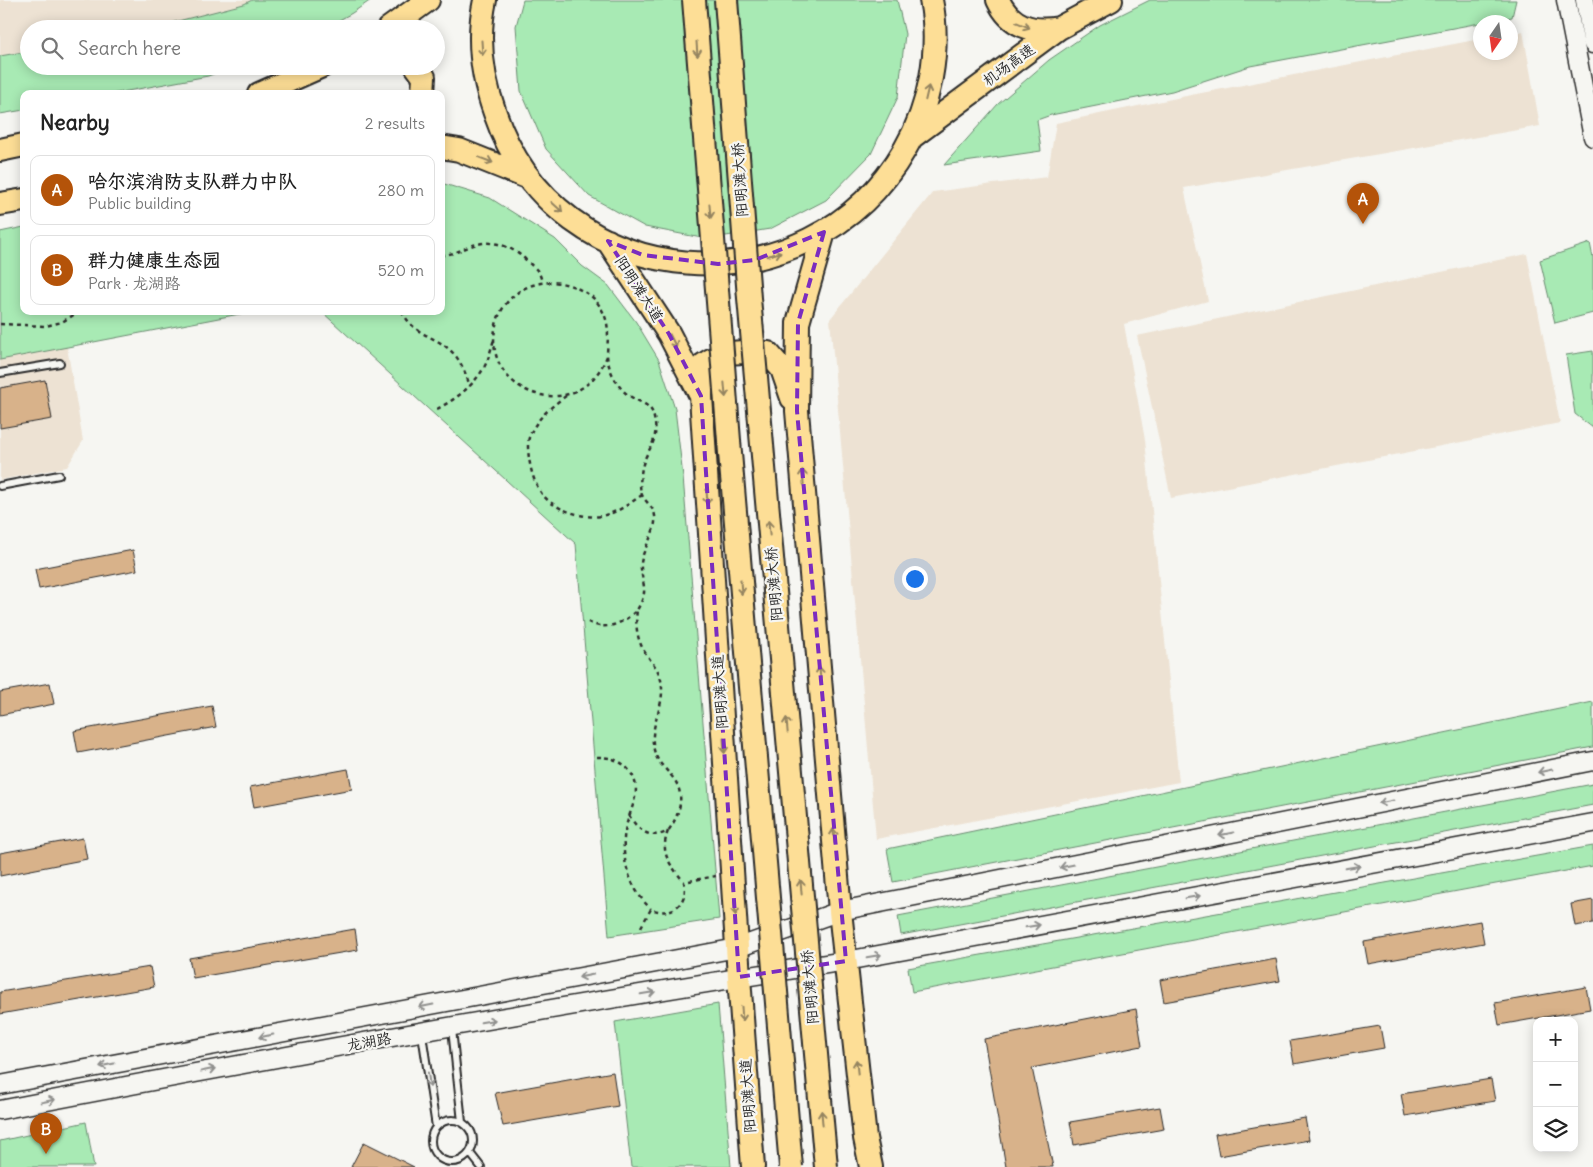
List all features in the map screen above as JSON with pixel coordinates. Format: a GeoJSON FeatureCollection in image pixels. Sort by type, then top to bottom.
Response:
{"type":"FeatureCollection","features":[{"type":"Feature","properties":{"kind":"highway"},"geometry":{"type":"LineString","coordinates":[[400,20],[428,0]]}},
{"type":"Feature","properties":{"kind":"highway"},"geometry":{"type":"LineString","coordinates":[[485,0],[481,37],[483,67],[489,97],[499,126],[512,153],[546,197],[586,229],[608,241],[643,255],[680,263],[718,264],[755,260],[791,249],[824,232],[851,214],[875,191],[896,166],[912,137],[924,106],[932,73],[934,40],[931,0]]}},
{"type":"Feature","properties":{"kind":"highway"},"geometry":{"type":"LineString","coordinates":[[694,0],[729,443],[791,1167]]}},
{"type":"Feature","properties":{"kind":"highway","name":"阳明滩大桥"},"geometry":{"type":"LineString","coordinates":[[726,0],[749,298],[826,1167]]}},
{"type":"Feature","properties":{"kind":"highway"},"geometry":{"type":"LineString","coordinates":[[998,0],[1011,19],[1024,26],[1036,30],[1059,28]]}},
{"type":"Feature","properties":{"kind":"highway","name":"机场高速"},"geometry":{"type":"LineString","coordinates":[[912,137],[1059,28],[1111,0]]}},
{"type":"Feature","properties":{"kind":"highway"},"geometry":{"type":"LineString","coordinates":[[268,90],[302,75]]}},
{"type":"Feature","properties":{"kind":"highway"},"geometry":{"type":"LineString","coordinates":[[422,75],[424,78],[423,90]]}},
{"type":"Feature","properties":{"kind":"highway"},"geometry":{"type":"LineString","coordinates":[[0,150],[20,146]]}},
{"type":"Feature","properties":{"kind":"highway"},"geometry":{"type":"LineString","coordinates":[[445,148],[459,150],[530,178]]}},
{"type":"Feature","properties":{"kind":"highway"},"geometry":{"type":"LineString","coordinates":[[0,204],[20,201]]}},
{"type":"Feature","properties":{"kind":"highway"},"geometry":{"type":"LineString","coordinates":[[824,232],[798,323],[797,411],[840,910],[865,1138],[871,1167]]}},
{"type":"Feature","properties":{"kind":"highway","name":"阳明滩大道"},"geometry":{"type":"LineString","coordinates":[[608,241],[669,334],[701,396],[737,948],[754,1167]]}},
{"type":"Feature","properties":{"kind":"highway"},"geometry":{"type":"LineString","coordinates":[[701,396],[703,365],[714,357],[745,351],[768,353],[782,369],[797,411]]}},
{"type":"Feature","properties":{"kind":"highway"},"geometry":{"type":"LineString","coordinates":[[746,1065],[764,1167]]}},
{"type":"Feature","properties":{"kind":"highway"},"geometry":{"type":"LineString","coordinates":[[865,1138],[865,1167]]}},
{"type":"Feature","properties":{"kind":"main road"},"geometry":{"type":"LineString","coordinates":[[1566,0],[1593,137]]}},
{"type":"Feature","properties":{"kind":"main road"},"geometry":{"type":"LineString","coordinates":[[1585,0],[1593,44]]}},
{"type":"Feature","properties":{"kind":"main road","name":"龙湖路"},"geometry":{"type":"LineString","coordinates":[[0,1085],[737,948],[840,910],[1593,761]]}},
{"type":"Feature","properties":{"kind":"main road","name":"龙湖路"},"geometry":{"type":"LineString","coordinates":[[0,1110],[422,1032],[739,977],[846,961],[1593,823]]}},
{"type":"Feature","properties":{"kind":"lane"},"geometry":{"type":"LineString","coordinates":[[0,373],[60,363]]}},
{"type":"Feature","properties":{"kind":"lane"},"geometry":{"type":"LineString","coordinates":[[0,486],[59,475]]}},
{"type":"Feature","properties":{"kind":"lane"},"geometry":{"type":"LineString","coordinates":[[451,1027],[462,1122]]}},
{"type":"Feature","properties":{"kind":"lane"},"geometry":{"type":"LineString","coordinates":[[422,1032],[436,1127]]}},
{"type":"Feature","properties":{"kind":"lane"},"geometry":{"type":"LineString","coordinates":[[446,1120],[462,1122],[470,1128],[473,1134],[474,1140],[470,1153],[466,1158],[454,1163],[441,1160],[431,1144],[433,1132],[436,1127],[446,1120]]}},
{"type":"Feature","properties":{"kind":"lane"},"geometry":{"type":"LineString","coordinates":[[470,1153],[480,1167]]}},
{"type":"Feature","properties":{"kind":"path"},"geometry":{"type":"LineString","coordinates":[[445,254],[475,244],[503,245],[516,251],[539,270],[542,282]]}},
{"type":"Feature","properties":{"kind":"path"},"geometry":{"type":"LineString","coordinates":[[437,409],[455,399],[470,386],[488,360],[498,320],[507,303],[521,290],[542,282],[569,284],[596,301],[603,314],[609,333],[607,356],[601,369],[592,379],[583,387],[567,395],[551,407],[532,429],[528,439],[532,473],[543,495],[560,508],[587,516],[600,516],[617,512],[642,495]]}},
{"type":"Feature","properties":{"kind":"path"},"geometry":{"type":"LineString","coordinates":[[0,324],[46,326],[62,322],[73,315]]}},
{"type":"Feature","properties":{"kind":"path"},"geometry":{"type":"LineString","coordinates":[[405,315],[413,327],[436,340],[454,354],[470,386]]}},
{"type":"Feature","properties":{"kind":"path"},"geometry":{"type":"LineString","coordinates":[[495,338],[495,350],[502,369],[516,384],[537,394],[567,395]]}},
{"type":"Feature","properties":{"kind":"path"},"geometry":{"type":"LineString","coordinates":[[598,757],[606,757],[624,765],[635,782],[636,793],[624,832],[625,860],[635,887],[651,909],[666,912],[674,909],[684,897],[686,888],[684,882],[670,866],[666,855],[665,842],[668,832],[680,810],[680,793],[675,780],[660,764],[654,751],[653,736],[662,704],[662,690],[659,674],[644,651],[638,635],[636,620],[637,610],[644,592],[641,561],[653,530],[655,518],[653,510],[640,490],[642,469],[656,436],[654,415],[650,407],[622,390],[615,379],[607,356]]}},
{"type":"Feature","properties":{"kind":"path"},"geometry":{"type":"LineString","coordinates":[[588,622],[598,626],[611,626],[623,622],[637,610]]}},
{"type":"Feature","properties":{"kind":"path"},"geometry":{"type":"LineString","coordinates":[[629,815],[637,828],[646,832],[658,835],[668,832]]}},
{"type":"Feature","properties":{"kind":"path"},"geometry":{"type":"LineString","coordinates":[[684,882],[732,873]]}},
{"type":"Feature","properties":{"kind":"path"},"geometry":{"type":"LineString","coordinates":[[641,927],[651,909]]}},
{"type":"Feature","properties":{"kind":"highlighted area"},"geometry":{"type":"Polygon","coordinates":[[[824,232],[798,323],[797,411],[846,961],[739,977],[701,396],[669,334],[608,241],[643,255],[718,264],[755,260],[824,232]]]}},
{"type":"Feature","properties":{"kind":"shaded area"},"geometry":{"type":"Polygon","coordinates":[[[0,0],[252,0],[244,4],[182,20],[20,20],[20,53],[0,56],[0,0]]]}},
{"type":"Feature","properties":{"kind":"shaded area"},"geometry":{"type":"Polygon","coordinates":[[[1523,31],[1540,126],[1184,188],[1208,301],[1124,324],[1145,440],[1179,782],[876,839],[830,319],[933,192],[1047,177],[1056,123],[1473,40],[1473,60],[1518,60],[1518,32],[1523,31]]]}},
{"type":"Feature","properties":{"kind":"shaded area"},"geometry":{"type":"Polygon","coordinates":[[[1527,254],[1560,423],[1171,498],[1137,336],[1527,254]]]}},
{"type":"Feature","properties":{"kind":"shaded area"},"geometry":{"type":"Polygon","coordinates":[[[67,347],[83,441],[67,467],[0,480],[0,360],[67,347]]]}},
{"type":"Feature","properties":{"kind":"green space"},"geometry":{"type":"Polygon","coordinates":[[[252,0],[371,0],[339,20],[182,20],[244,4],[252,0]]]}},
{"type":"Feature","properties":{"kind":"green space"},"geometry":{"type":"Polygon","coordinates":[[[523,0],[897,0],[905,34],[898,97],[871,154],[826,200],[770,229],[707,239],[645,227],[589,196],[546,149],[521,91],[516,26],[523,0]]]}},
{"type":"Feature","properties":{"kind":"green space"},"geometry":{"type":"Polygon","coordinates":[[[1150,0],[1516,0],[1512,15],[1473,15],[1473,24],[1250,66],[1172,91],[1051,115],[1037,120],[1041,151],[944,165],[998,104],[1049,60],[1100,25],[1150,0]]]}},
{"type":"Feature","properties":{"kind":"green space"},"geometry":{"type":"Polygon","coordinates":[[[20,53],[20,75],[211,75],[133,90],[20,90],[20,111],[0,114],[0,56],[20,53]]]}},
{"type":"Feature","properties":{"kind":"green space"},"geometry":{"type":"Polygon","coordinates":[[[445,184],[490,198],[555,239],[582,266],[608,285],[636,322],[659,360],[675,409],[683,477],[719,919],[609,936],[576,544],[325,315],[445,315],[445,184]]]}},
{"type":"Feature","properties":{"kind":"green space"},"geometry":{"type":"Polygon","coordinates":[[[20,228],[20,315],[234,315],[0,360],[0,232],[20,228]]]}},
{"type":"Feature","properties":{"kind":"green space"},"geometry":{"type":"Polygon","coordinates":[[[1590,243],[1593,258],[1593,313],[1555,323],[1540,260],[1590,243]]]}},
{"type":"Feature","properties":{"kind":"green space"},"geometry":{"type":"Polygon","coordinates":[[[1593,351],[1593,428],[1575,414],[1566,355],[1593,351]]]}},
{"type":"Feature","properties":{"kind":"green space"},"geometry":{"type":"Polygon","coordinates":[[[1593,702],[1593,747],[893,882],[887,849],[1593,702]]]}},
{"type":"Feature","properties":{"kind":"green space"},"geometry":{"type":"Polygon","coordinates":[[[1593,784],[1593,805],[901,935],[898,916],[1593,784]]]}},
{"type":"Feature","properties":{"kind":"green space"},"geometry":{"type":"Polygon","coordinates":[[[1593,846],[1593,866],[912,992],[908,968],[1593,846]]]}},
{"type":"Feature","properties":{"kind":"green space"},"geometry":{"type":"Polygon","coordinates":[[[718,1004],[731,1167],[631,1167],[615,1022],[718,1004]]]}},
{"type":"Feature","properties":{"kind":"green space"},"geometry":{"type":"Polygon","coordinates":[[[86,1122],[94,1167],[0,1167],[0,1141],[86,1122]]]}},
{"type":"Feature","properties":{"kind":"building"},"geometry":{"type":"Polygon","coordinates":[[[45,380],[52,419],[0,428],[0,388],[45,380]]]}},
{"type":"Feature","properties":{"kind":"building"},"geometry":{"type":"Polygon","coordinates":[[[133,550],[137,570],[39,589],[35,569],[133,550]]]}},
{"type":"Feature","properties":{"kind":"building"},"geometry":{"type":"Polygon","coordinates":[[[50,683],[54,704],[0,715],[0,692],[50,683]]]}},
{"type":"Feature","properties":{"kind":"building"},"geometry":{"type":"Polygon","coordinates":[[[212,706],[216,727],[78,753],[74,731],[212,706]]]}},
{"type":"Feature","properties":{"kind":"building"},"geometry":{"type":"Polygon","coordinates":[[[348,769],[352,789],[254,807],[250,787],[348,769]]]}},
{"type":"Feature","properties":{"kind":"building"},"geometry":{"type":"Polygon","coordinates":[[[83,838],[87,859],[0,876],[0,853],[83,838]]]}},
{"type":"Feature","properties":{"kind":"building"},"geometry":{"type":"Polygon","coordinates":[[[1593,900],[1593,923],[1575,926],[1571,904],[1593,900]]]}},
{"type":"Feature","properties":{"kind":"building"},"geometry":{"type":"Polygon","coordinates":[[[1480,921],[1484,943],[1368,964],[1364,942],[1480,921]]]}},
{"type":"Feature","properties":{"kind":"building"},"geometry":{"type":"Polygon","coordinates":[[[355,929],[358,950],[193,978],[189,958],[355,929]]]}},
{"type":"Feature","properties":{"kind":"building"},"geometry":{"type":"Polygon","coordinates":[[[1276,959],[1280,981],[1164,1002],[1160,980],[1276,959]]]}},
{"type":"Feature","properties":{"kind":"building"},"geometry":{"type":"Polygon","coordinates":[[[150,967],[154,987],[0,1014],[0,992],[150,967]]]}},
{"type":"Feature","properties":{"kind":"building"},"geometry":{"type":"Polygon","coordinates":[[[1586,987],[1590,1009],[1544,1017],[1533,1017],[1533,1019],[1499,1025],[1495,1003],[1586,987]]]}},
{"type":"Feature","properties":{"kind":"building"},"geometry":{"type":"Polygon","coordinates":[[[1136,1009],[1142,1046],[1032,1068],[1053,1167],[1006,1167],[984,1039],[1136,1009]]]}},
{"type":"Feature","properties":{"kind":"building"},"geometry":{"type":"Polygon","coordinates":[[[1380,1026],[1384,1048],[1294,1064],[1290,1041],[1380,1026]]]}},
{"type":"Feature","properties":{"kind":"building"},"geometry":{"type":"Polygon","coordinates":[[[613,1072],[618,1106],[503,1126],[495,1093],[613,1072]]]}},
{"type":"Feature","properties":{"kind":"building"},"geometry":{"type":"Polygon","coordinates":[[[1491,1079],[1495,1101],[1405,1116],[1401,1094],[1491,1079]]]}},
{"type":"Feature","properties":{"kind":"building"},"geometry":{"type":"Polygon","coordinates":[[[1160,1107],[1164,1129],[1074,1145],[1070,1122],[1160,1107]]]}},
{"type":"Feature","properties":{"kind":"building"},"geometry":{"type":"Polygon","coordinates":[[[1305,1118],[1309,1140],[1219,1156],[1215,1134],[1305,1118]]]}},
{"type":"Feature","properties":{"kind":"building"},"geometry":{"type":"Polygon","coordinates":[[[364,1142],[414,1167],[351,1167],[364,1142]]]}},
{"type":"Feature","properties":{"kind":"place","name":"哈尔滨消防支队群力中队"},"geometry":{"type":"Point","coordinates":[1363,224]}},
{"type":"Feature","properties":{"kind":"place","name":"群力健康生态园"},"geometry":{"type":"Point","coordinates":[46,1154]}}]}
